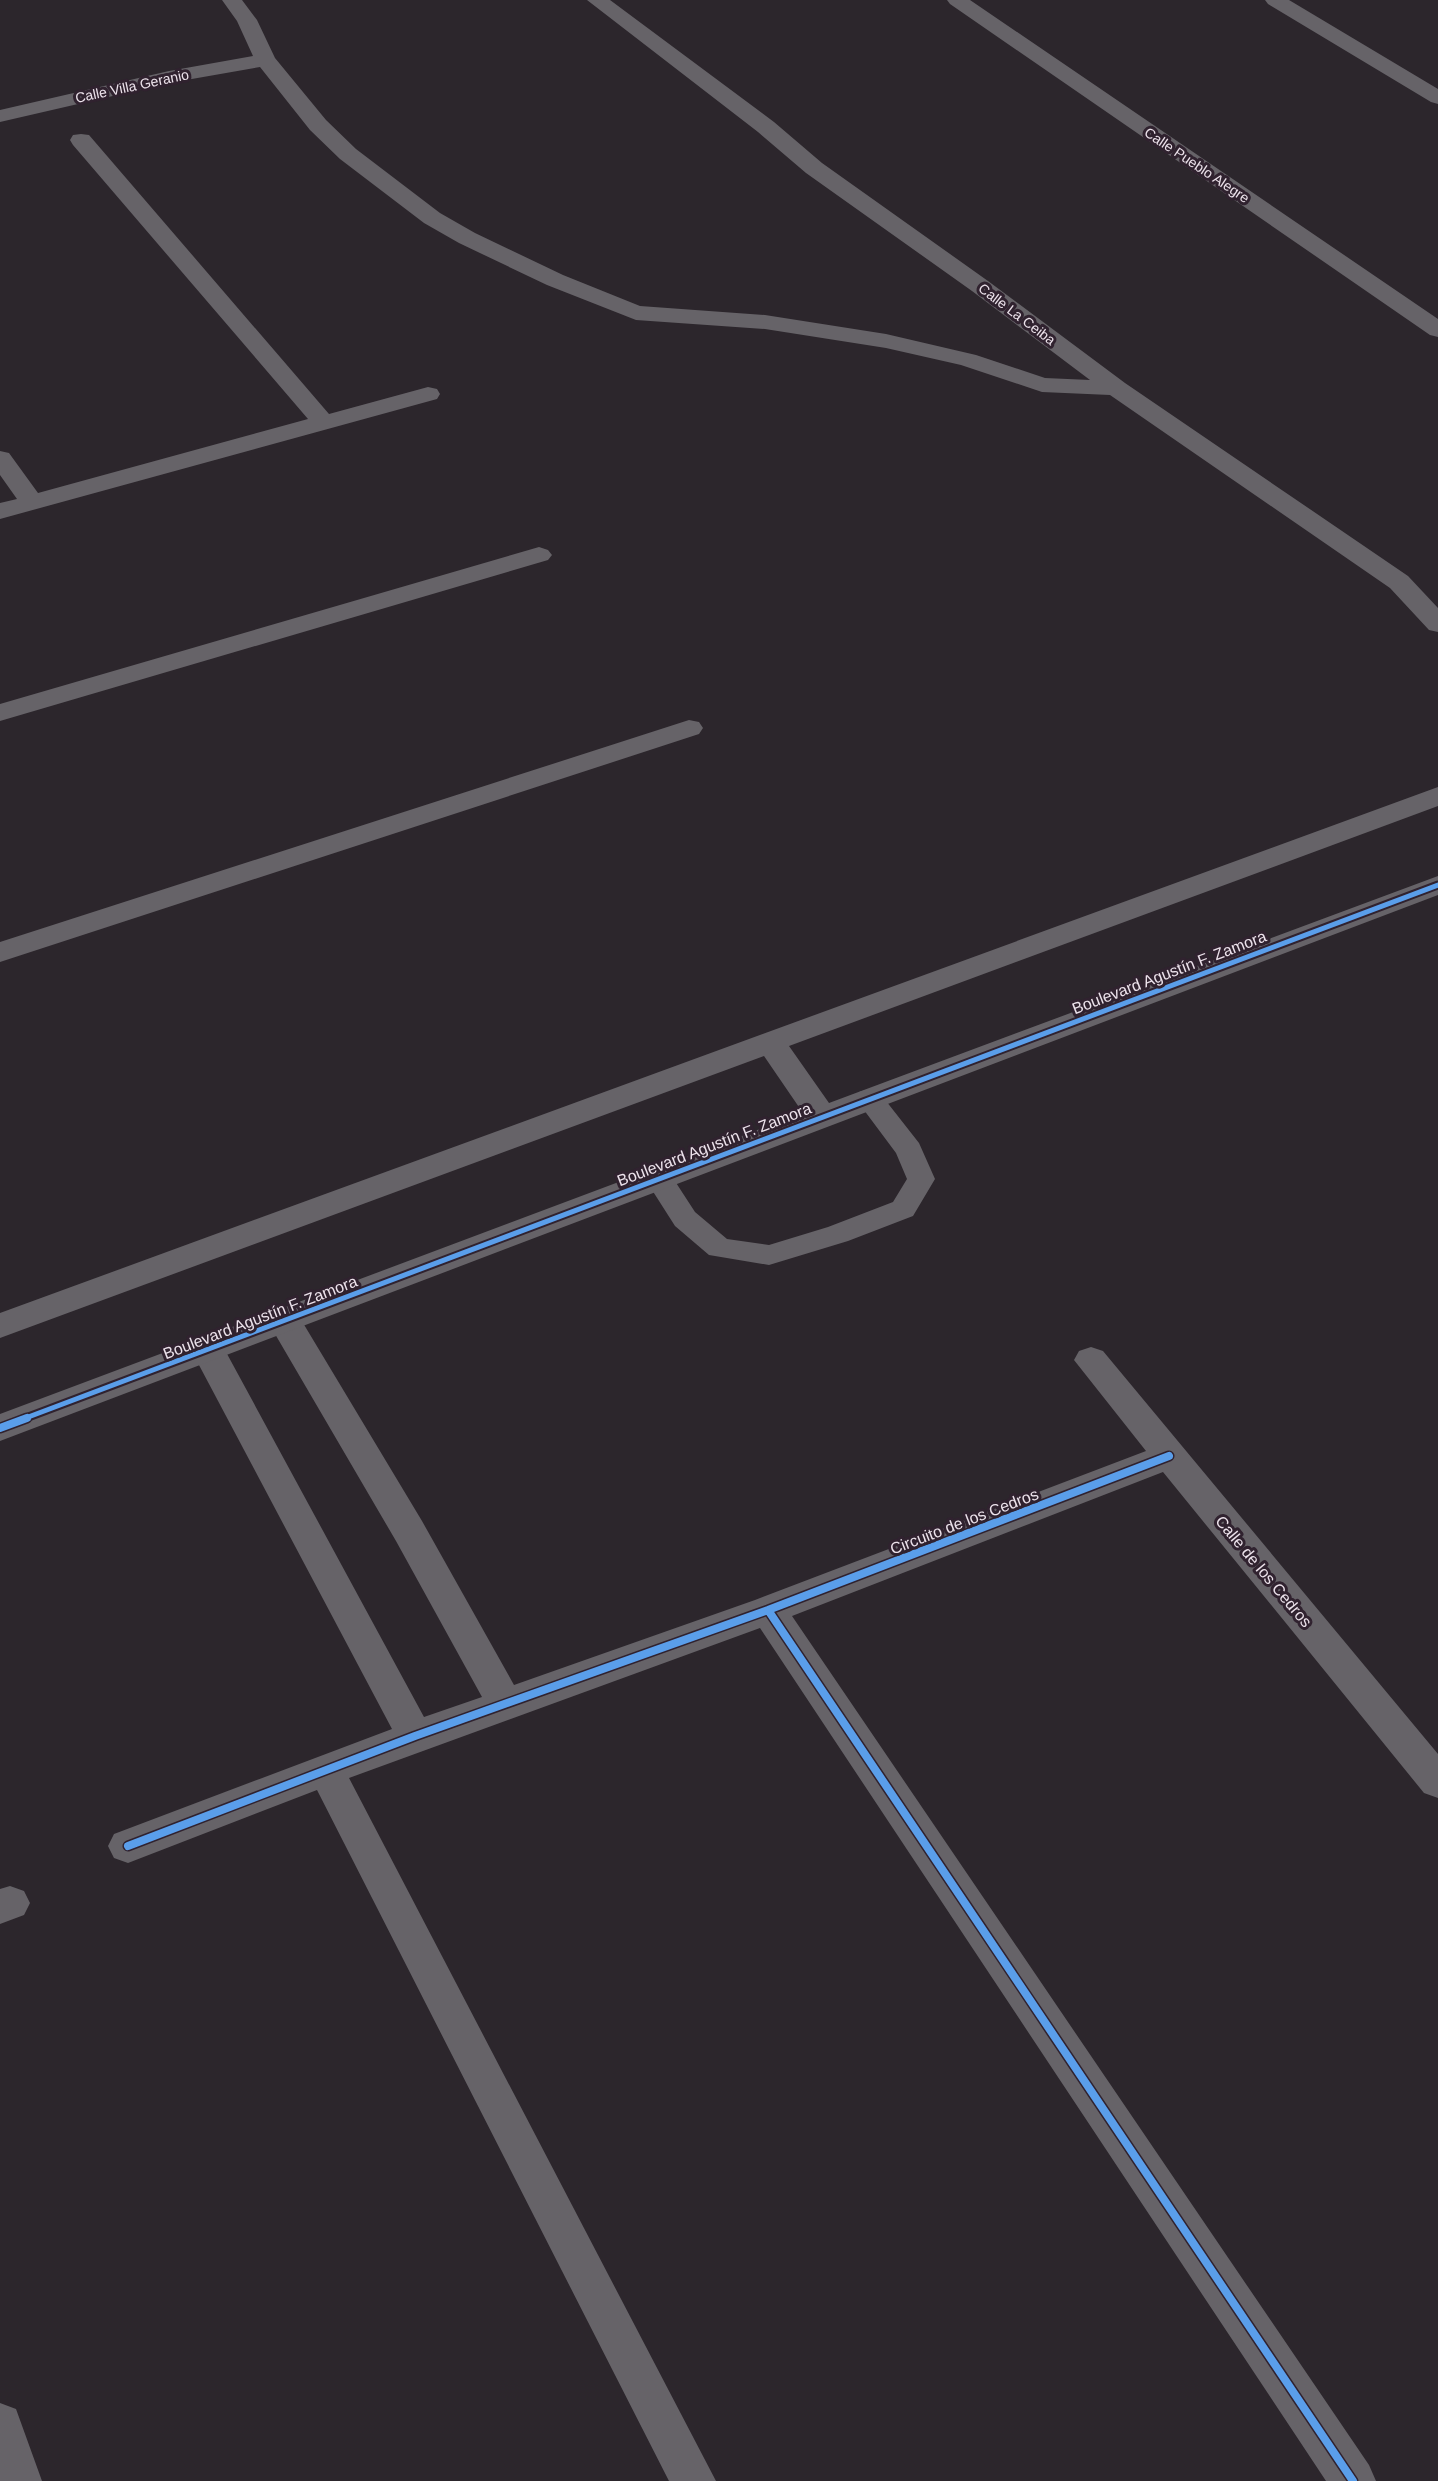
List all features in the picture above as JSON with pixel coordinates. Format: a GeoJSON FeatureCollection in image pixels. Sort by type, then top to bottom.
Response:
{"type":"FeatureCollection","features":[{"type":"Feature","properties":{"kind":"street"},"geometry":{"type":"LineString","coordinates":[[232,0],[247,20],[265,60],[318,125],[348,154],[432,218],[467,238],[555,280],[636,313],[765,322],[886,340],[968,360],[1042,385],[1116,388]]}},
{"type":"Feature","properties":{"kind":"street","name":"Calle La Ceiba"},"geometry":{"type":"LineString","coordinates":[[597,0],[766,127],[814,168],[980,286],[1116,388],[1399,582],[1438,624]]}},
{"type":"Feature","properties":{"kind":"street","name":"Calle Pueblo Alegre"},"geometry":{"type":"LineString","coordinates":[[957,0],[1438,330]]}},
{"type":"Feature","properties":{"kind":"street"},"geometry":{"type":"LineString","coordinates":[[1275,0],[1438,98]]}},
{"type":"Feature","properties":{"kind":"street","name":"Calle Villa Geranio"},"geometry":{"type":"LineString","coordinates":[[0,116],[169,77],[265,60]]}},
{"type":"Feature","properties":{"kind":"street"},"geometry":{"type":"LineString","coordinates":[[81,140],[324,423]]}},
{"type":"Feature","properties":{"kind":"street"},"geometry":{"type":"LineString","coordinates":[[0,511],[428,394]]}},
{"type":"Feature","properties":{"kind":"street"},"geometry":{"type":"LineString","coordinates":[[0,458],[32,502]]}},
{"type":"Feature","properties":{"kind":"street"},"geometry":{"type":"LineString","coordinates":[[0,713],[539,555]]}},
{"type":"Feature","properties":{"kind":"street"},"geometry":{"type":"LineString","coordinates":[[0,952],[689,728]]}},
{"type":"Feature","properties":{"kind":"street"},"geometry":{"type":"LineString","coordinates":[[0,1326],[771,1044],[1438,796]]}},
{"type":"Feature","properties":{"kind":"street","name":"Boulevard Agustín F. Zamora"},"geometry":{"type":"LineString","coordinates":[[0,1428],[1438,885]]}},
{"type":"Feature","properties":{"kind":"street"},"geometry":{"type":"LineString","coordinates":[[771,1044],[822,1117]]}},
{"type":"Feature","properties":{"kind":"street"},"geometry":{"type":"LineString","coordinates":[[285,1322],[410,1531],[505,1704]]}},
{"type":"Feature","properties":{"kind":"street"},"geometry":{"type":"LineString","coordinates":[[208,1350],[415,1736]]}},
{"type":"Feature","properties":{"kind":"street","name":"Calle de los Cedros"},"geometry":{"type":"LineString","coordinates":[[1091,1360],[1438,1782]]}},
{"type":"Feature","properties":{"kind":"street","name":"Circuito de los Cedros"},"geometry":{"type":"LineString","coordinates":[[128,1845],[415,1736],[768,1611],[1169,1456]]}},
{"type":"Feature","properties":{"kind":"street"},"geometry":{"type":"LineString","coordinates":[[768,1611],[1353,2481]]}},
{"type":"Feature","properties":{"kind":"street"},"geometry":{"type":"LineString","coordinates":[[326,1770],[693,2481]]}},
{"type":"Feature","properties":{"kind":"street"},"geometry":{"type":"LineString","coordinates":[[0,2425],[19,2481]]}},
{"type":"Feature","properties":{"kind":"lane"},"geometry":{"type":"LineString","coordinates":[[659,1179],[685,1219],[719,1248],[768,1255],[838,1234],[903,1209],[921,1179],[909,1150],[869,1098]]}},
{"type":"Feature","properties":{"kind":"cycle path"},"geometry":{"type":"LineString","coordinates":[[0,1428],[1438,885]]}},
{"type":"Feature","properties":{"kind":"cycle path"},"geometry":{"type":"LineString","coordinates":[[128,1846],[415,1736],[768,1610],[1169,1456]]}},
{"type":"Feature","properties":{"kind":"cycle path"},"geometry":{"type":"LineString","coordinates":[[768,1610],[1353,2481]]}}]}
